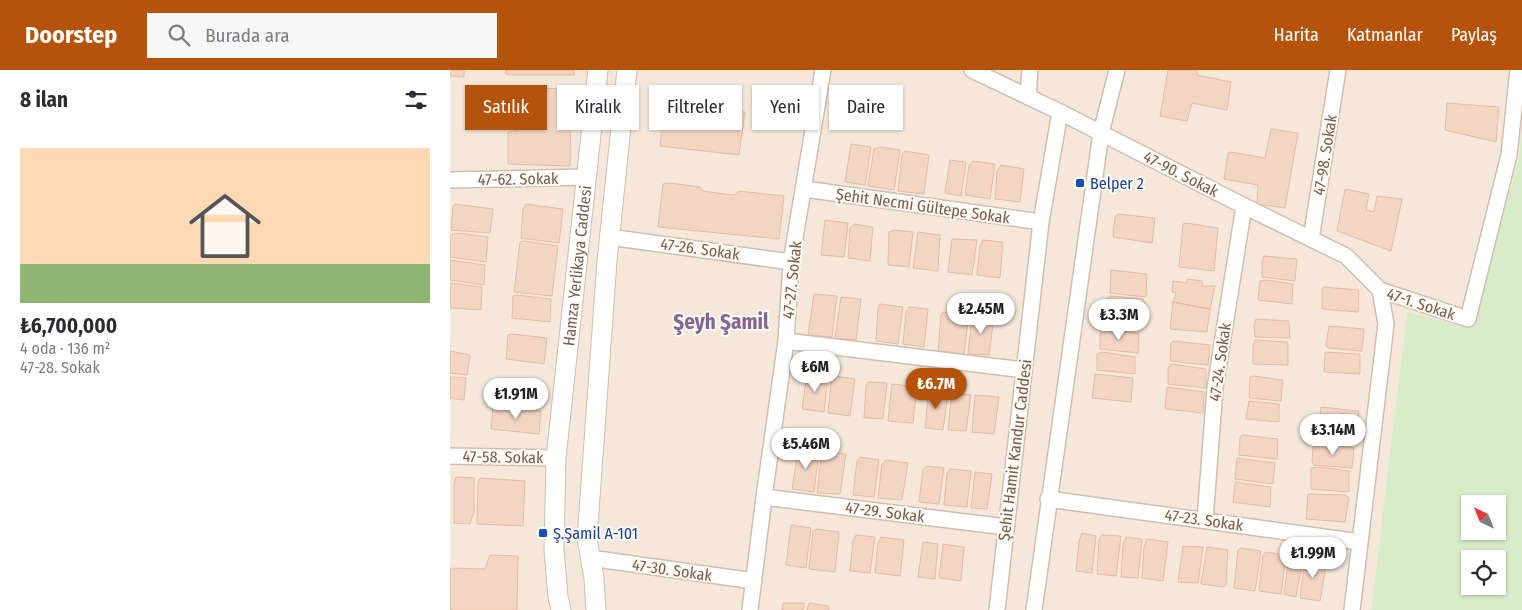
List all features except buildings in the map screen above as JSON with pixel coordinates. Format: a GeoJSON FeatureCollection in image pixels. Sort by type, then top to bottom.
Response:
{"type":"FeatureCollection","features":[{"type":"Feature","properties":{"kind":"street","name":"Hamza Yerlikaya Caddesi"},"geometry":{"type":"LineString","coordinates":[[561,610],[554,550],[556,458],[598,70]]}},
{"type":"Feature","properties":{"kind":"street","name":"Hamza Yerlikaya Caddesi"},"geometry":{"type":"LineString","coordinates":[[596,610],[594,578],[587,539],[609,237],[627,70]]}},
{"type":"Feature","properties":{"kind":"street","name":"47-27. Sokak"},"geometry":{"type":"LineString","coordinates":[[750,610],[786,341],[791,262],[823,70]]}},
{"type":"Feature","properties":{"kind":"street","name":"47-90. Sokak"},"geometry":{"type":"LineString","coordinates":[[972,70],[1028,96],[1346,256],[1380,290]]}},
{"type":"Feature","properties":{"kind":"street"},"geometry":{"type":"LineString","coordinates":[[1028,96],[1030,70]]}},
{"type":"Feature","properties":{"kind":"street"},"geometry":{"type":"LineString","coordinates":[[1034,610],[1048,499],[1101,133],[1117,70]]}},
{"type":"Feature","properties":{"kind":"street","name":"47-98. Sokak"},"geometry":{"type":"LineString","coordinates":[[1311,239],[1338,70]]}},
{"type":"Feature","properties":{"kind":"street","name":"47-1. Sokak"},"geometry":{"type":"LineString","coordinates":[[1352,610],[1386,324],[1380,290],[1468,319],[1509,155],[1518,70]]}},
{"type":"Feature","properties":{"kind":"street","name":"Şehit Hamit Kandur Caddesi"},"geometry":{"type":"LineString","coordinates":[[997,610],[1041,222],[1060,112]]}},
{"type":"Feature","properties":{"kind":"street","name":"47-62. Sokak"},"geometry":{"type":"LineString","coordinates":[[450,180],[586,177]]}},
{"type":"Feature","properties":{"kind":"street","name":"Şehit Necmi Gültepe Sokak"},"geometry":{"type":"LineString","coordinates":[[804,189],[1041,222]]}},
{"type":"Feature","properties":{"kind":"street","name":"47-24. Sokak"},"geometry":{"type":"LineString","coordinates":[[1204,520],[1215,388],[1244,206]]}},
{"type":"Feature","properties":{"kind":"street","name":"47-26. Sokak"},"geometry":{"type":"LineString","coordinates":[[609,237],[791,262]]}},
{"type":"Feature","properties":{"kind":"street"},"geometry":{"type":"LineString","coordinates":[[786,341],[1024,370]]}},
{"type":"Feature","properties":{"kind":"street","name":"47-58. Sokak"},"geometry":{"type":"LineString","coordinates":[[450,456],[556,458]]}},
{"type":"Feature","properties":{"kind":"street","name":"47-29. Sokak"},"geometry":{"type":"LineString","coordinates":[[764,497],[1006,527]]}},
{"type":"Feature","properties":{"kind":"street","name":"47-23. Sokak"},"geometry":{"type":"LineString","coordinates":[[1048,499],[1360,542]]}},
{"type":"Feature","properties":{"kind":"street","name":"47-30. Sokak"},"geometry":{"type":"LineString","coordinates":[[590,558],[754,581]]}},
{"type":"Feature","properties":{"kind":"shaded area"},"geometry":{"type":"Polygon","coordinates":[[[450,70],[1522,70],[1522,127],[1519,158],[1472,329],[1407,313],[1371,610],[450,610],[450,70]]]}},
{"type":"Feature","properties":{"kind":"green space"},"geometry":{"type":"Polygon","coordinates":[[[1522,127],[1522,610],[1371,610],[1407,312],[1472,329],[1519,158],[1522,127]]]}},
{"type":"Feature","properties":{"kind":"place","name":"Belper 2"},"geometry":{"type":"Point","coordinates":[1080,183]}},
{"type":"Feature","properties":{"kind":"place","name":"Ş.Şamil A-101"},"geometry":{"type":"Point","coordinates":[543,533]}},
{"type":"Feature","properties":{"kind":"district","name":"Şeyh Şamil"},"geometry":{"type":"Point","coordinates":[721,322]}}]}
